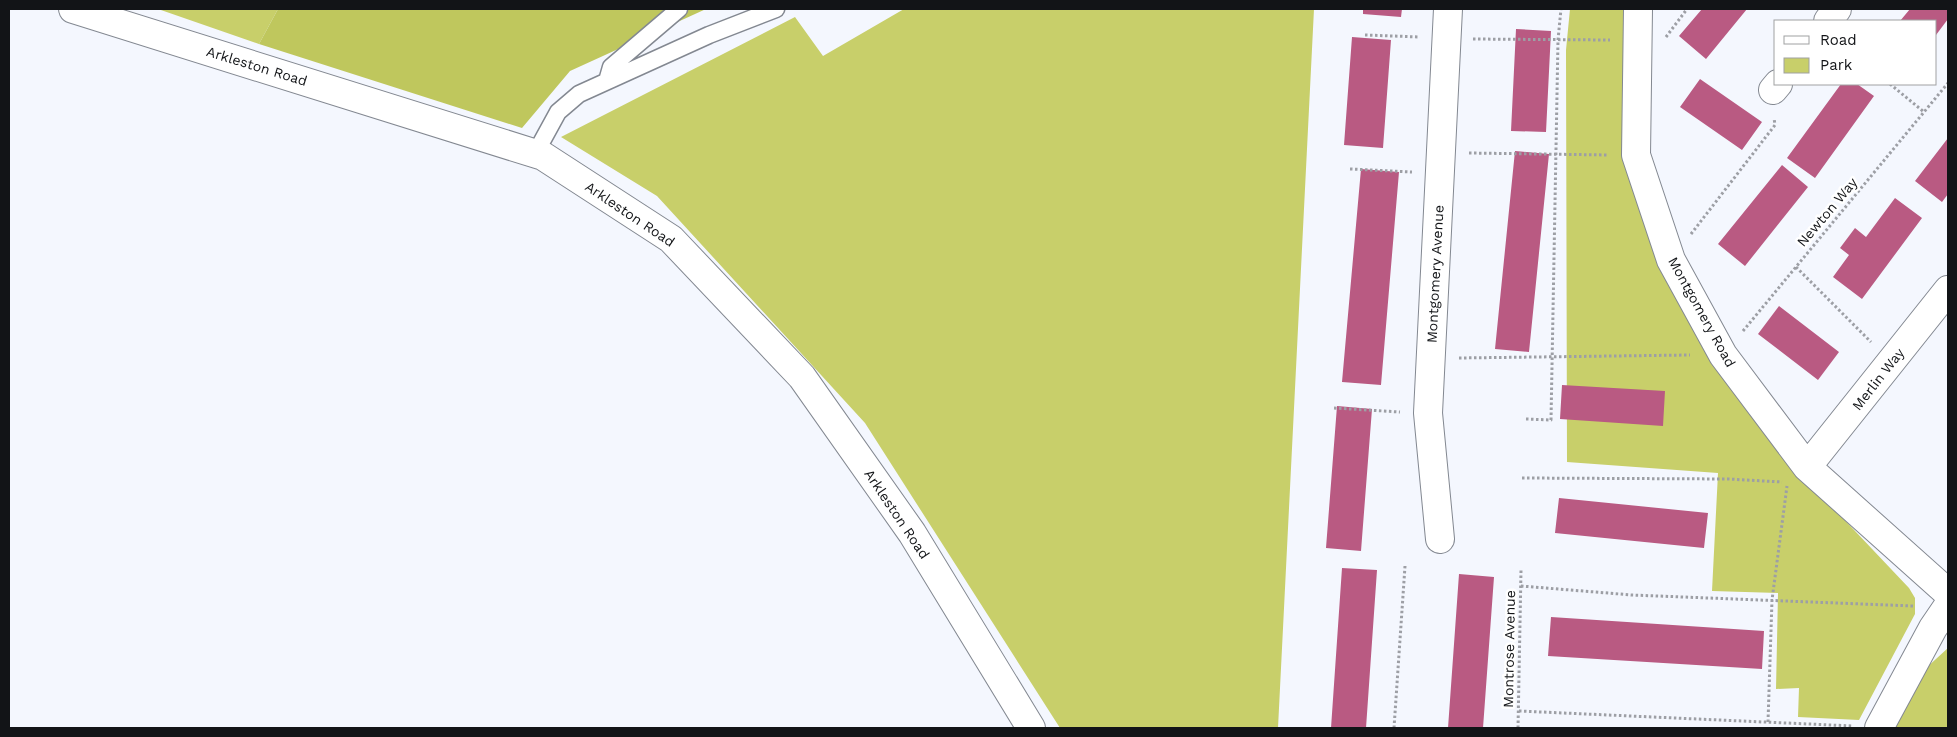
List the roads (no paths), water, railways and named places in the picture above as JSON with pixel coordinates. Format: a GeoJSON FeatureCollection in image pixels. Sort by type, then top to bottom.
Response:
{"type":"FeatureCollection","features":[{"type":"Feature","properties":{"kind":"street","name":"Arkleston Road"},"geometry":{"type":"LineString","coordinates":[[73,9],[543,156],[671,239],[802,377],[912,533],[1031,728]]}},
{"type":"Feature","properties":{"kind":"street","name":"Montgomery Avenue"},"geometry":{"type":"LineString","coordinates":[[1440,539],[1428,414],[1448,9]]}},
{"type":"Feature","properties":{"kind":"street","name":"Montgomery Road"},"geometry":{"type":"LineString","coordinates":[[1638,9],[1636,155],[1671,260],[1723,355],[1807,467],[1948,593]]}},
{"type":"Feature","properties":{"kind":"street"},"geometry":{"type":"LineString","coordinates":[[1829,20],[1837,9]]}},
{"type":"Feature","properties":{"kind":"street","name":"Merlin Way"},"geometry":{"type":"LineString","coordinates":[[1807,467],[1948,290]]}},
{"type":"Feature","properties":{"kind":"street"},"geometry":{"type":"LineString","coordinates":[[1868,727],[1948,606]]}},
{"type":"Feature","properties":{"kind":"lane"},"geometry":{"type":"LineString","coordinates":[[607,81],[611,67],[679,9]]}},
{"type":"Feature","properties":{"kind":"lane"},"geometry":{"type":"LineString","coordinates":[[535,154],[558,112],[579,94],[709,35],[776,9]]}}]}
